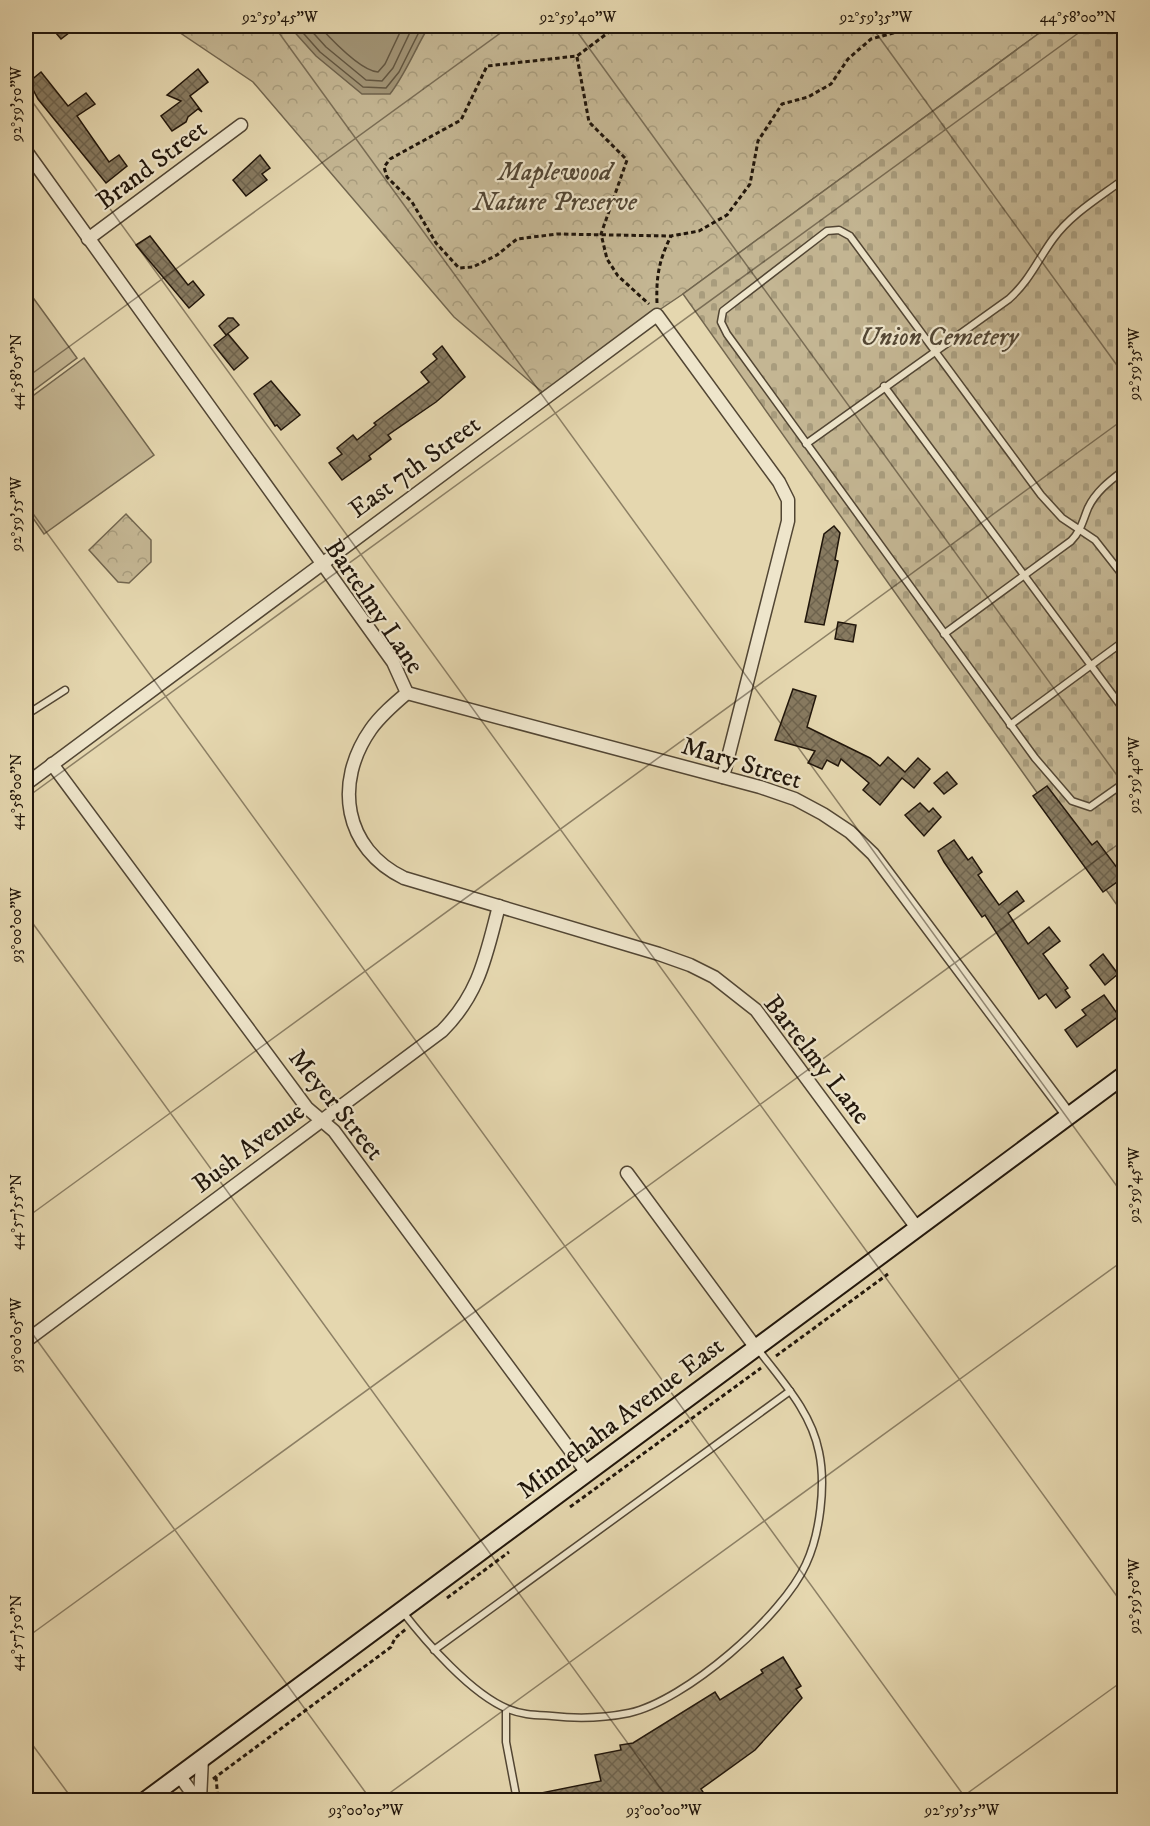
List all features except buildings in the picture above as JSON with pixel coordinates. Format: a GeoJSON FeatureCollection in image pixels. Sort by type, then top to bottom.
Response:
{"type":"FeatureCollection","features":[{"type":"Feature","properties":{"kind":"main road","name":"Minnehaha Avenue East"},"geometry":{"type":"LineString","coordinates":[[146,1800],[202,1758],[407,1617],[587,1473],[1125,1075]]}},
{"type":"Feature","properties":{"kind":"street","name":"Brand Street"},"geometry":{"type":"LineString","coordinates":[[88,238],[241,125]]}},
{"type":"Feature","properties":{"kind":"street","name":"Bartelmy Lane"},"geometry":{"type":"LineString","coordinates":[[26,151],[393,662],[407,693],[375,724],[357,756],[349,789],[349,805],[358,836],[366,850],[390,871],[404,878],[690,965],[736,992],[773,1031],[917,1228]]}},
{"type":"Feature","properties":{"kind":"street","name":"East 7th Street"},"geometry":{"type":"LineString","coordinates":[[28,778],[52,764],[657,315]]}},
{"type":"Feature","properties":{"kind":"street"},"geometry":{"type":"LineString","coordinates":[[657,315],[779,482],[788,500],[788,521],[723,777]]}},
{"type":"Feature","properties":{"kind":"street","name":"Mary Street"},"geometry":{"type":"LineString","coordinates":[[407,693],[770,790],[814,809],[850,832],[873,854],[1069,1116]]}},
{"type":"Feature","properties":{"kind":"street","name":"Meyer Street"},"geometry":{"type":"LineString","coordinates":[[52,764],[307,1107],[334,1131],[587,1473]]}},
{"type":"Feature","properties":{"kind":"street","name":"Bush Avenue"},"geometry":{"type":"LineString","coordinates":[[26,1341],[442,1031],[458,1016],[479,979],[499,906]]}},
{"type":"Feature","properties":{"kind":"street"},"geometry":{"type":"LineString","coordinates":[[627,1173],[756,1348]]}},
{"type":"Feature","properties":{"kind":"street"},"geometry":{"type":"LineString","coordinates":[[199,1800],[202,1758]]}},
{"type":"Feature","properties":{"kind":"street"},"geometry":{"type":"LineString","coordinates":[[179,1776],[199,1800]]}},
{"type":"Feature","properties":{"kind":"lane"},"geometry":{"type":"LineString","coordinates":[[806,444],[1026,284],[1053,238],[1073,217],[1125,179]]}},
{"type":"Feature","properties":{"kind":"lane"},"geometry":{"type":"LineString","coordinates":[[1125,577],[1095,540],[1062,518],[1041,495],[858,244],[839,230],[827,231],[723,311],[721,322],[727,334],[1010,726],[1072,801],[1090,807],[1125,783]]}},
{"type":"Feature","properties":{"kind":"lane"},"geometry":{"type":"LineString","coordinates":[[884,386],[1125,710]]}},
{"type":"Feature","properties":{"kind":"lane"},"geometry":{"type":"LineString","coordinates":[[944,634],[1071,541],[1080,531],[1089,506],[1105,485],[1125,470]]}},
{"type":"Feature","properties":{"kind":"lane"},"geometry":{"type":"LineString","coordinates":[[1010,726],[1125,641]]}},
{"type":"Feature","properties":{"kind":"lane"},"geometry":{"type":"LineString","coordinates":[[26,715],[65,690]]}},
{"type":"Feature","properties":{"kind":"lane"},"geometry":{"type":"LineString","coordinates":[[407,1617],[434,1650],[457,1672],[506,1709],[566,1718],[631,1713],[664,1698],[740,1646],[784,1599],[806,1564],[816,1530],[822,1486],[819,1453],[809,1423],[790,1391],[756,1348]]}},
{"type":"Feature","properties":{"kind":"lane"},"geometry":{"type":"LineString","coordinates":[[434,1650],[790,1391]]}},
{"type":"Feature","properties":{"kind":"lane"},"geometry":{"type":"LineString","coordinates":[[506,1709],[506,1742],[517,1800]]}},
{"type":"Feature","properties":{"kind":"path"},"geometry":{"type":"LineString","coordinates":[[617,26],[577,56],[487,66],[461,120],[390,159],[384,167],[387,177],[412,202],[436,243],[459,268],[473,267],[497,255],[517,239],[557,234],[671,236],[699,231],[727,215],[750,184],[758,141],[782,104],[808,97],[831,84],[848,59],[871,39],[919,26]]}},
{"type":"Feature","properties":{"kind":"path"},"geometry":{"type":"LineString","coordinates":[[577,56],[589,122],[627,160],[601,234],[607,259],[618,276],[642,295],[657,315]]}},
{"type":"Feature","properties":{"kind":"path"},"geometry":{"type":"LineString","coordinates":[[657,315],[656,276],[660,257],[671,236]]}},
{"type":"Feature","properties":{"kind":"path"},"geometry":{"type":"LineString","coordinates":[[567,1509],[888,1274]]}},
{"type":"Feature","properties":{"kind":"path"},"geometry":{"type":"LineString","coordinates":[[445,1599],[515,1547]]}},
{"type":"Feature","properties":{"kind":"path"},"geometry":{"type":"LineString","coordinates":[[200,1787],[391,1647],[407,1617]]}},
{"type":"Feature","properties":{"kind":"path"},"geometry":{"type":"LineString","coordinates":[[216,1777],[218,1800]]}},
{"type":"Feature","properties":{"kind":"green space","name":"Maplewood Nature Preserve"},"geometry":{"type":"Polygon","coordinates":[[[170,26],[1049,26],[683,294],[588,358],[547,396],[454,317],[253,82],[170,26]]]}},
{"type":"Feature","properties":{"kind":"green space","name":"Union Cemetery"},"geometry":{"type":"Polygon","coordinates":[[[1049,26],[1124,26],[1124,915],[683,294],[1049,26]]]}},
{"type":"Feature","properties":{"kind":"green space"},"geometry":{"type":"Polygon","coordinates":[[[26,288],[77,358],[26,396],[26,288]]]}},
{"type":"Feature","properties":{"kind":"green space"},"geometry":{"type":"Polygon","coordinates":[[[84,358],[154,455],[44,534],[26,508],[26,401],[84,358]]]}},
{"type":"Feature","properties":{"kind":"green space"},"geometry":{"type":"Polygon","coordinates":[[[126,514],[151,540],[151,562],[129,583],[118,582],[89,550],[126,514]]]}},
{"type":"Feature","properties":{"kind":"water"},"geometry":{"type":"Polygon","coordinates":[[[289,26],[429,26],[390,94],[362,94],[316,56],[289,26]]]}}]}
